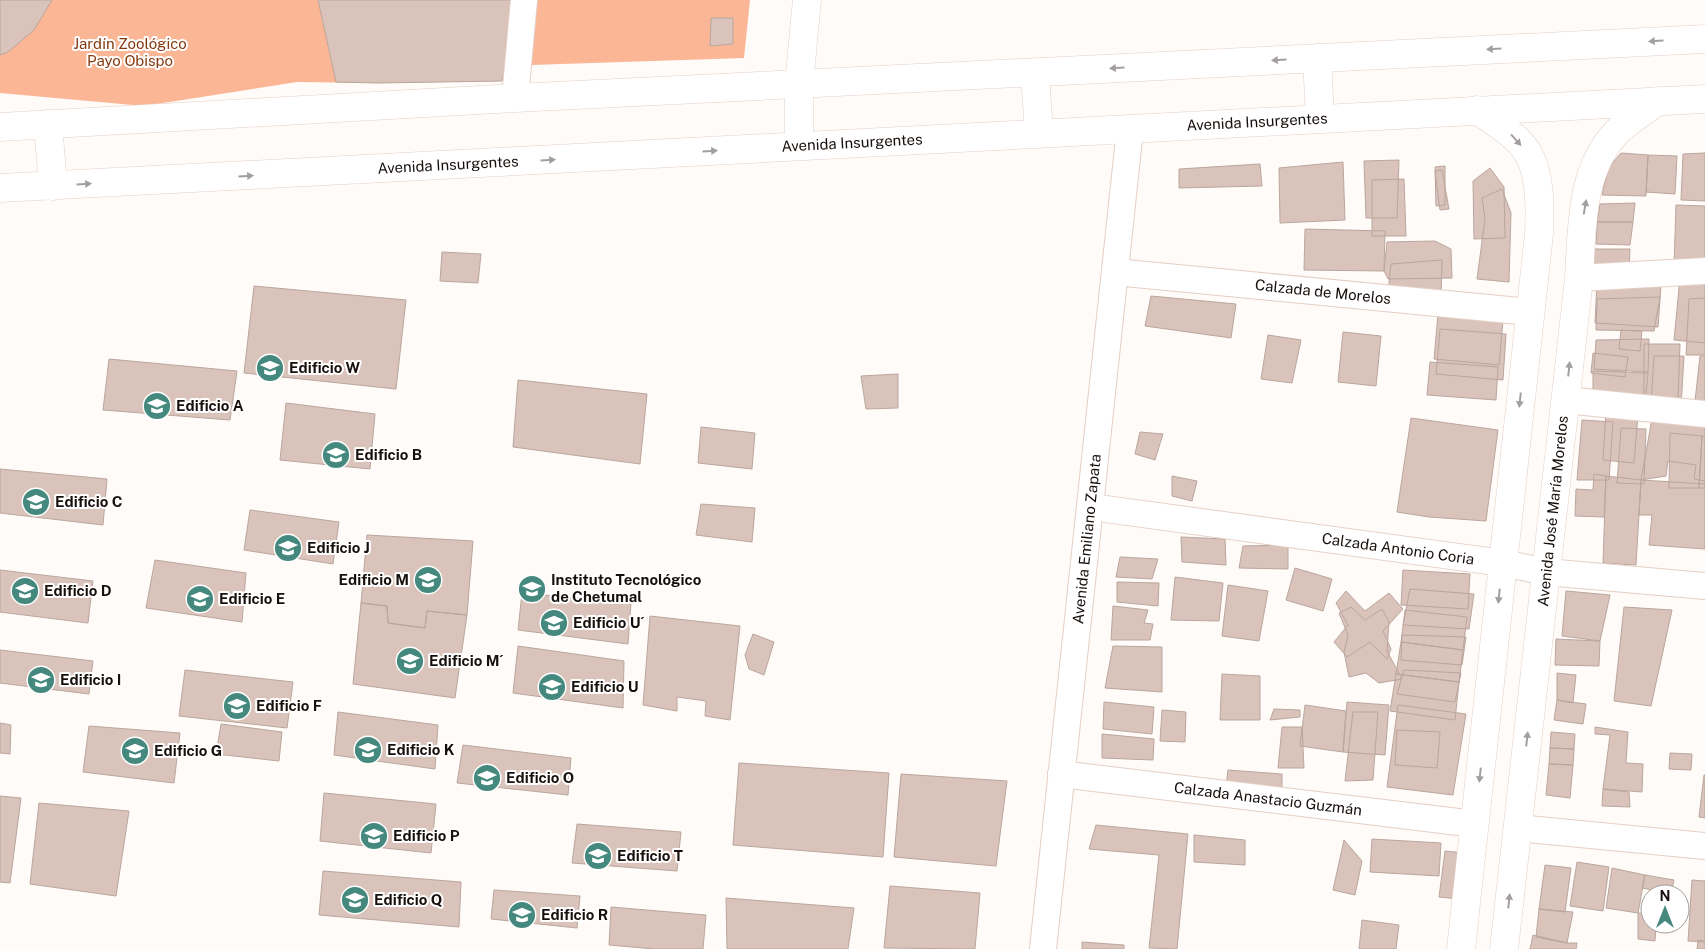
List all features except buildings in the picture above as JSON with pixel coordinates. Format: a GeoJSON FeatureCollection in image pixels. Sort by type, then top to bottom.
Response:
{"type":"FeatureCollection","features":[{"type":"Feature","properties":{"kind":"main road"},"geometry":{"type":"LineString","coordinates":[[798,146],[798,84],[806,0]]}},
{"type":"Feature","properties":{"kind":"main road"},"geometry":{"type":"LineString","coordinates":[[0,127],[515,98],[1705,38]]}},
{"type":"Feature","properties":{"kind":"main road"},"geometry":{"type":"LineString","coordinates":[[1317,58],[1320,118]]}},
{"type":"Feature","properties":{"kind":"main road"},"geometry":{"type":"LineString","coordinates":[[1035,72],[1039,134]]}},
{"type":"Feature","properties":{"kind":"main road","name":"Avenida Insurgentes"},"geometry":{"type":"LineString","coordinates":[[5,189],[1705,98]]}},
{"type":"Feature","properties":{"kind":"main road","name":"Avenida José María Morelos"},"geometry":{"type":"LineString","coordinates":[[1504,949],[1579,278],[1582,223],[1589,182],[1598,156],[1617,131],[1658,101]]}},
{"type":"Feature","properties":{"kind":"main road"},"geometry":{"type":"LineString","coordinates":[[1461,949],[1539,234],[1540,203],[1537,180],[1528,153],[1508,131],[1478,110]]}},
{"type":"Feature","properties":{"kind":"main road"},"geometry":{"type":"LineString","coordinates":[[48,124],[53,186]]}},
{"type":"Feature","properties":{"kind":"street"},"geometry":{"type":"LineString","coordinates":[[515,98],[524,0]]}},
{"type":"Feature","properties":{"kind":"street","name":"Avenida Emiliano Zapata"},"geometry":{"type":"LineString","coordinates":[[1043,949],[1130,129]]}},
{"type":"Feature","properties":{"kind":"street"},"geometry":{"type":"LineString","coordinates":[[1579,278],[1705,271]]}},
{"type":"Feature","properties":{"kind":"street","name":"Calzada de Morelos"},"geometry":{"type":"LineString","coordinates":[[1115,272],[1530,312]]}},
{"type":"Feature","properties":{"kind":"street"},"geometry":{"type":"LineString","coordinates":[[1565,400],[1705,414]]}},
{"type":"Feature","properties":{"kind":"street","name":"Calzada Antonio Coria"},"geometry":{"type":"LineString","coordinates":[[1091,507],[1503,564],[1546,572],[1705,586]]}},
{"type":"Feature","properties":{"kind":"street","name":"Calzada Anastacio Guzmán"},"geometry":{"type":"LineString","coordinates":[[1061,774],[1475,824]]}},
{"type":"Feature","properties":{"kind":"street"},"geometry":{"type":"LineString","coordinates":[[1517,828],[1705,846]]}},
{"type":"Feature","properties":{"kind":"green space","name":"Jardín Zoológico Payo Obispo"},"geometry":{"type":"Polygon","coordinates":[[[0,0],[750,0],[744,58],[503,66],[502,81],[297,82],[144,106],[0,93],[0,0]]]}},
{"type":"Feature","properties":{"kind":"place","name":"Edificio W"},"geometry":{"type":"Point","coordinates":[270,368]}},
{"type":"Feature","properties":{"kind":"place","name":"Edificio A"},"geometry":{"type":"Point","coordinates":[157,406]}},
{"type":"Feature","properties":{"kind":"place","name":"Edificio B"},"geometry":{"type":"Point","coordinates":[336,455]}},
{"type":"Feature","properties":{"kind":"place","name":"Edificio C"},"geometry":{"type":"Point","coordinates":[36,502]}},
{"type":"Feature","properties":{"kind":"place","name":"Edificio J"},"geometry":{"type":"Point","coordinates":[288,548]}},
{"type":"Feature","properties":{"kind":"place","name":"Edificio M"},"geometry":{"type":"Point","coordinates":[428,580]}},
{"type":"Feature","properties":{"kind":"place","name":"Instituto Tecnológico de Chetumal"},"geometry":{"type":"Point","coordinates":[532,589]}},
{"type":"Feature","properties":{"kind":"place","name":"Edificio D"},"geometry":{"type":"Point","coordinates":[25,591]}},
{"type":"Feature","properties":{"kind":"place","name":"Edificio E"},"geometry":{"type":"Point","coordinates":[200,599]}},
{"type":"Feature","properties":{"kind":"place","name":"Edificio U´"},"geometry":{"type":"Point","coordinates":[554,623]}},
{"type":"Feature","properties":{"kind":"place","name":"Edificio M´"},"geometry":{"type":"Point","coordinates":[410,661]}},
{"type":"Feature","properties":{"kind":"place","name":"Edificio I"},"geometry":{"type":"Point","coordinates":[41,680]}},
{"type":"Feature","properties":{"kind":"place","name":"Edificio U"},"geometry":{"type":"Point","coordinates":[552,687]}},
{"type":"Feature","properties":{"kind":"place","name":"Edificio F"},"geometry":{"type":"Point","coordinates":[237,706]}},
{"type":"Feature","properties":{"kind":"place","name":"Edificio K"},"geometry":{"type":"Point","coordinates":[368,750]}},
{"type":"Feature","properties":{"kind":"place","name":"Edificio G"},"geometry":{"type":"Point","coordinates":[135,751]}},
{"type":"Feature","properties":{"kind":"place","name":"Edificio O"},"geometry":{"type":"Point","coordinates":[487,778]}},
{"type":"Feature","properties":{"kind":"place","name":"Edificio P"},"geometry":{"type":"Point","coordinates":[374,836]}},
{"type":"Feature","properties":{"kind":"place","name":"Edificio T"},"geometry":{"type":"Point","coordinates":[598,856]}},
{"type":"Feature","properties":{"kind":"place","name":"Edificio Q"},"geometry":{"type":"Point","coordinates":[355,900]}},
{"type":"Feature","properties":{"kind":"place","name":"Edificio R"},"geometry":{"type":"Point","coordinates":[522,915]}}]}
